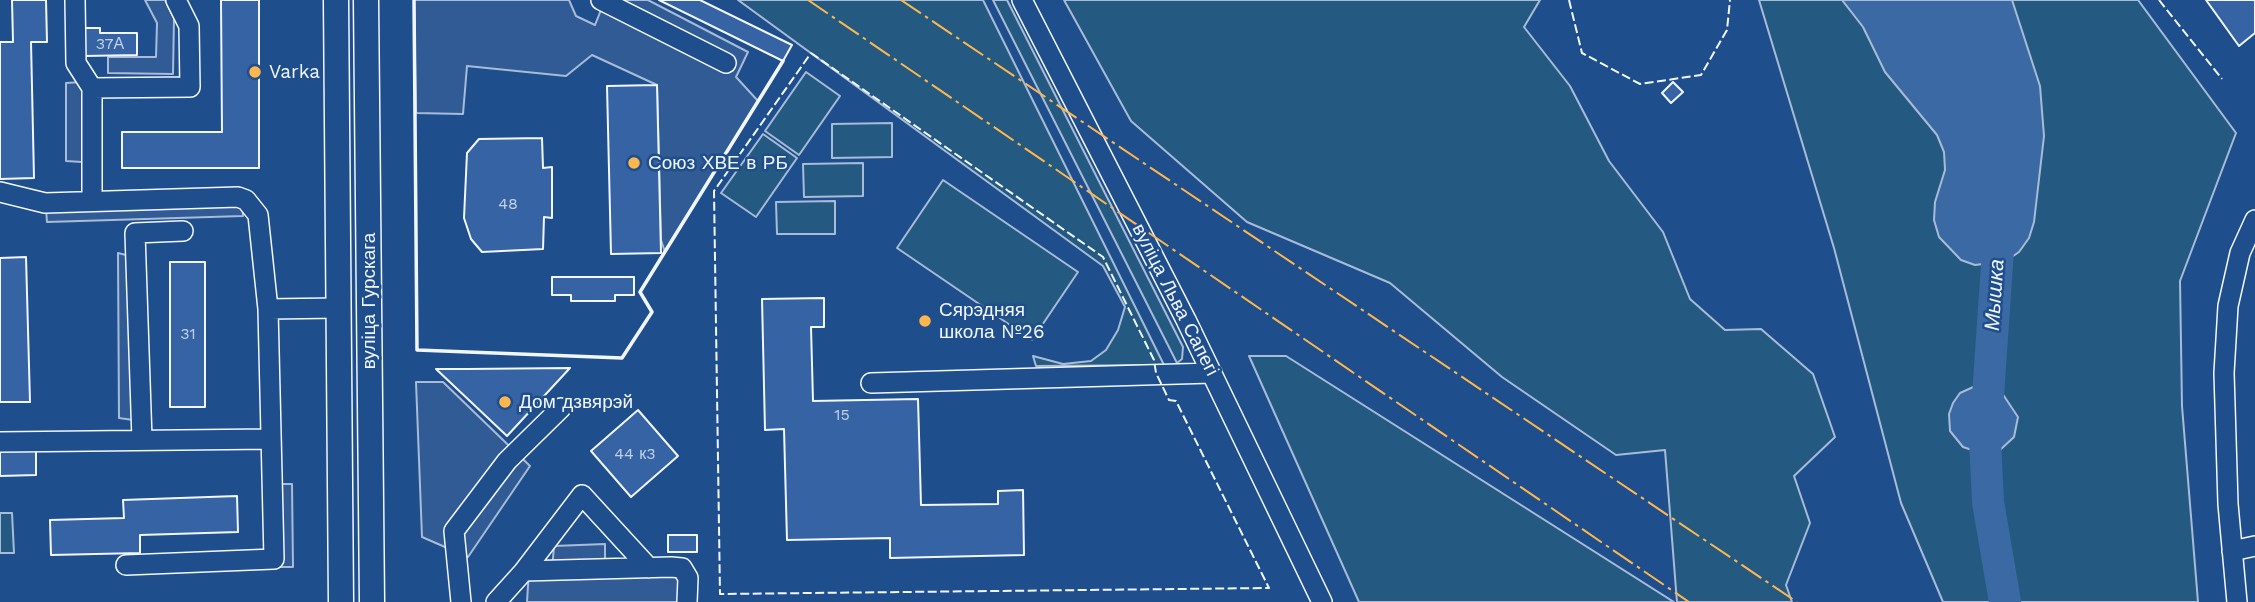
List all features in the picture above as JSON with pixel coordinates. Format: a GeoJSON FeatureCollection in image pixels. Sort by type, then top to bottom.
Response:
{"type":"FeatureCollection","features":[{"type":"Feature","properties":{"kind":"main road","name":"вуліца Гурскага"},"geometry":{"type":"LineString","coordinates":[[336,0],[341,602]]}},
{"type":"Feature","properties":{"kind":"main road","name":"вуліца Гурскага"},"geometry":{"type":"LineString","coordinates":[[366,0],[372,602]]}},
{"type":"Feature","properties":{"kind":"main road"},"geometry":{"type":"LineString","coordinates":[[338,308],[360,320],[369,333]]}},
{"type":"Feature","properties":{"kind":"street"},"geometry":{"type":"LineString","coordinates":[[75,0],[76,63],[92,88],[92,201]]}},
{"type":"Feature","properties":{"kind":"street"},"geometry":{"type":"LineString","coordinates":[[92,88],[190,87],[189,26],[176,0]]}},
{"type":"Feature","properties":{"kind":"street"},"geometry":{"type":"LineString","coordinates":[[601,0],[726,63]]}},
{"type":"Feature","properties":{"kind":"street","name":"вуліца Льва Сапегі"},"geometry":{"type":"LineString","coordinates":[[1022,0],[1212,373],[1322,602]]}},
{"type":"Feature","properties":{"kind":"street"},"geometry":{"type":"LineString","coordinates":[[0,192],[45,203],[238,197],[246,200],[258,215],[268,309],[274,559],[126,565]]}},
{"type":"Feature","properties":{"kind":"street"},"geometry":{"type":"LineString","coordinates":[[2237,602],[2224,440],[2228,306],[2240,253],[2255,220]]}},
{"type":"Feature","properties":{"kind":"street"},"geometry":{"type":"LineString","coordinates":[[142,440],[135,233],[183,231]]}},
{"type":"Feature","properties":{"kind":"street"},"geometry":{"type":"LineString","coordinates":[[268,309],[338,308]]}},
{"type":"Feature","properties":{"kind":"street"},"geometry":{"type":"LineString","coordinates":[[871,383],[1212,373]]}},
{"type":"Feature","properties":{"kind":"street"},"geometry":{"type":"LineString","coordinates":[[461,602],[454,531],[506,461],[561,408]]}},
{"type":"Feature","properties":{"kind":"street"},"geometry":{"type":"LineString","coordinates":[[0,442],[270,439]]}},
{"type":"Feature","properties":{"kind":"street"},"geometry":{"type":"LineString","coordinates":[[496,602],[524,571],[582,495],[649,568]]}},
{"type":"Feature","properties":{"kind":"street"},"geometry":{"type":"LineString","coordinates":[[2232,551],[2255,546]]}},
{"type":"Feature","properties":{"kind":"street"},"geometry":{"type":"LineString","coordinates":[[524,571],[682,568],[688,578],[687,602]]}},
{"type":"Feature","properties":{"kind":"shaded area"},"geometry":{"type":"Polygon","coordinates":[[[145,0],[165,0],[174,18],[173,74],[108,73],[108,57],[156,57],[157,23],[145,0]]]}},
{"type":"Feature","properties":{"kind":"shaded area"},"geometry":{"type":"Polygon","coordinates":[[[414,0],[569,0],[576,16],[595,25],[605,0],[648,0],[748,52],[736,77],[758,101],[665,252],[661,240],[657,85],[592,55],[566,76],[467,66],[463,114],[416,113],[414,0]]]}},
{"type":"Feature","properties":{"kind":"shaded area"},"geometry":{"type":"Polygon","coordinates":[[[738,0],[983,0],[1164,365],[1036,366],[1033,356],[1063,364],[1091,361],[1106,350],[1118,330],[1125,307],[1103,266],[738,0]]]}},
{"type":"Feature","properties":{"kind":"shaded area"},"geometry":{"type":"Polygon","coordinates":[[[993,0],[1007,0],[1183,347],[1182,359],[1177,363],[993,0]]]}},
{"type":"Feature","properties":{"kind":"shaded area"},"geometry":{"type":"Polygon","coordinates":[[[1064,0],[1540,0],[1524,27],[1570,86],[1609,161],[1663,232],[1690,299],[1725,330],[1761,329],[1813,374],[1835,437],[1794,476],[1810,523],[1786,585],[1792,602],[1677,602],[1665,450],[1616,455],[1502,377],[1390,283],[1247,222],[1131,121],[1064,0]]]}},
{"type":"Feature","properties":{"kind":"shaded area"},"geometry":{"type":"Polygon","coordinates":[[[1759,0],[2138,0],[2236,133],[2180,281],[2182,406],[2198,602],[1943,602],[1901,503],[1834,248],[1759,0]]]}},
{"type":"Feature","properties":{"kind":"shaded area"},"geometry":{"type":"Polygon","coordinates":[[[1842,0],[2012,0],[2040,86],[2044,136],[2034,222],[2029,238],[2019,252],[2006,261],[1975,265],[1961,260],[1939,237],[1934,220],[1935,202],[1945,170],[1944,152],[1937,135],[1885,72],[1863,27],[1842,0]]]}},
{"type":"Feature","properties":{"kind":"shaded area"},"geometry":{"type":"Polygon","coordinates":[[[806,72],[840,96],[799,155],[765,131],[806,72]]]}},
{"type":"Feature","properties":{"kind":"shaded area"},"geometry":{"type":"Polygon","coordinates":[[[82,82],[82,162],[66,161],[66,83],[82,82]]]}},
{"type":"Feature","properties":{"kind":"shaded area"},"geometry":{"type":"Polygon","coordinates":[[[892,123],[892,157],[832,158],[832,124],[892,123]]]}},
{"type":"Feature","properties":{"kind":"shaded area"},"geometry":{"type":"Polygon","coordinates":[[[763,134],[797,158],[756,217],[721,193],[763,134]]]}},
{"type":"Feature","properties":{"kind":"shaded area"},"geometry":{"type":"Polygon","coordinates":[[[863,163],[863,196],[804,197],[803,164],[863,163]]]}},
{"type":"Feature","properties":{"kind":"shaded area"},"geometry":{"type":"Polygon","coordinates":[[[943,180],[1078,272],[1032,340],[897,248],[943,180]]]}},
{"type":"Feature","properties":{"kind":"shaded area"},"geometry":{"type":"Polygon","coordinates":[[[835,201],[835,234],[777,234],[776,202],[835,201]]]}},
{"type":"Feature","properties":{"kind":"shaded area"},"geometry":{"type":"Polygon","coordinates":[[[242,203],[243,216],[47,222],[46,209],[242,203]]]}},
{"type":"Feature","properties":{"kind":"shaded area"},"geometry":{"type":"Polygon","coordinates":[[[118,253],[130,256],[133,420],[119,418],[118,253]]]}},
{"type":"Feature","properties":{"kind":"shaded area"},"geometry":{"type":"Polygon","coordinates":[[[1249,356],[1286,356],[1674,602],[1359,602],[1249,356]]]}},
{"type":"Feature","properties":{"kind":"shaded area"},"geometry":{"type":"Polygon","coordinates":[[[416,382],[443,382],[530,466],[468,557],[422,537],[416,382]]]}},
{"type":"Feature","properties":{"kind":"shaded area"},"geometry":{"type":"Polygon","coordinates":[[[1980,384],[2002,393],[2018,417],[2014,437],[2000,450],[1975,451],[1963,447],[1950,431],[1949,414],[1953,403],[1960,393],[1980,384]]]}},
{"type":"Feature","properties":{"kind":"shaded area"},"geometry":{"type":"Polygon","coordinates":[[[278,484],[292,484],[293,567],[279,567],[278,484]]]}},
{"type":"Feature","properties":{"kind":"shaded area"},"geometry":{"type":"Polygon","coordinates":[[[0,513],[12,513],[14,553],[0,553],[0,513]]]}},
{"type":"Feature","properties":{"kind":"shaded area"},"geometry":{"type":"Polygon","coordinates":[[[605,544],[605,572],[682,568],[681,602],[527,602],[529,570],[552,570],[554,546],[605,544]]]}},
{"type":"Feature","properties":{"kind":"building"},"geometry":{"type":"Polygon","coordinates":[[[12,0],[46,0],[47,42],[31,42],[34,178],[0,179],[0,42],[13,42],[12,0]]]}},
{"type":"Feature","properties":{"kind":"building"},"geometry":{"type":"Polygon","coordinates":[[[221,0],[259,0],[259,168],[122,168],[122,132],[222,132],[221,0]]]}},
{"type":"Feature","properties":{"kind":"building"},"geometry":{"type":"Polygon","coordinates":[[[659,0],[700,0],[792,45],[783,61],[659,0]]]}},
{"type":"Feature","properties":{"kind":"building"},"geometry":{"type":"Polygon","coordinates":[[[2206,0],[2255,0],[2255,33],[2239,46],[2206,0]]]}},
{"type":"Feature","properties":{"kind":"building"},"geometry":{"type":"Polygon","coordinates":[[[83,28],[100,28],[100,33],[137,33],[137,55],[84,56],[83,28]]]}},
{"type":"Feature","properties":{"kind":"building"},"geometry":{"type":"Polygon","coordinates":[[[1673,82],[1683,92],[1671,103],[1662,93],[1673,82]]]}},
{"type":"Feature","properties":{"kind":"building","name":"Союз ХВЕ в РБ"},"geometry":{"type":"Polygon","coordinates":[[[657,85],[661,253],[611,254],[607,86],[657,85]]]}},
{"type":"Feature","properties":{"kind":"building"},"geometry":{"type":"Polygon","coordinates":[[[542,138],[543,168],[552,167],[552,218],[544,217],[543,249],[482,252],[471,239],[464,218],[467,153],[479,139],[542,138]]]}},
{"type":"Feature","properties":{"kind":"building"},"geometry":{"type":"Polygon","coordinates":[[[26,257],[30,402],[0,402],[0,258],[26,257]]]}},
{"type":"Feature","properties":{"kind":"building"},"geometry":{"type":"Polygon","coordinates":[[[170,262],[205,262],[205,407],[170,407],[170,262]]]}},
{"type":"Feature","properties":{"kind":"building"},"geometry":{"type":"Polygon","coordinates":[[[552,277],[634,277],[634,295],[615,295],[615,301],[571,301],[571,295],[552,295],[552,277]]]}},
{"type":"Feature","properties":{"kind":"building"},"geometry":{"type":"Polygon","coordinates":[[[824,298],[824,327],[811,327],[813,401],[918,399],[921,505],[998,504],[998,491],[1023,490],[1024,555],[890,558],[890,538],[787,540],[784,429],[765,430],[762,299],[824,298]]]}},
{"type":"Feature","properties":{"kind":"building","name":"Дом дзвярэй"},"geometry":{"type":"Polygon","coordinates":[[[570,368],[507,436],[436,369],[467,369],[570,368]]]}},
{"type":"Feature","properties":{"kind":"building"},"geometry":{"type":"Polygon","coordinates":[[[638,410],[678,456],[631,497],[591,451],[638,410]]]}},
{"type":"Feature","properties":{"kind":"building"},"geometry":{"type":"Polygon","coordinates":[[[36,450],[36,475],[0,476],[0,451],[36,450]]]}},
{"type":"Feature","properties":{"kind":"building"},"geometry":{"type":"Polygon","coordinates":[[[237,496],[238,532],[140,535],[140,553],[51,555],[50,520],[124,518],[123,500],[237,496]]]}},
{"type":"Feature","properties":{"kind":"building"},"geometry":{"type":"Polygon","coordinates":[[[668,535],[697,535],[697,552],[668,552],[668,535]]]}},
{"type":"Feature","properties":{"kind":"waterway","name":"Мышка"},"geometry":{"type":"LineString","coordinates":[[2000,221],[1985,440],[1988,502],[2005,602]]}},
{"type":"Feature","properties":{"kind":"fence"},"geometry":{"type":"LineString","coordinates":[[1569,0],[1582,53],[1640,84],[1701,75],[1727,30],[1730,0]]}},
{"type":"Feature","properties":{"kind":"fence"},"geometry":{"type":"LineString","coordinates":[[2159,0],[2222,79]]}},
{"type":"Feature","properties":{"kind":"fence"},"geometry":{"type":"LineString","coordinates":[[811,53],[1103,257],[1154,360],[1156,373],[1169,400],[1176,401],[1269,588],[720,594],[714,191],[811,53]]}},
{"type":"Feature","properties":{"kind":"wall"},"geometry":{"type":"LineString","coordinates":[[414,0],[417,350],[622,358],[652,312],[640,292],[783,61]]}},
{"type":"Feature","properties":{"kind":"power"},"geometry":{"type":"LineString","coordinates":[[808,0],[1689,602]]}},
{"type":"Feature","properties":{"kind":"power"},"geometry":{"type":"LineString","coordinates":[[901,0],[1797,602]]}},
{"type":"Feature","properties":{"kind":"place","name":"Varka"},"geometry":{"type":"Point","coordinates":[255,72]}},
{"type":"Feature","properties":{"kind":"place","name":"Союз ХВЕ в РБ"},"geometry":{"type":"Point","coordinates":[634,163]}},
{"type":"Feature","properties":{"kind":"place","name":"Сярэдняя школа №26"},"geometry":{"type":"Point","coordinates":[925,321]}},
{"type":"Feature","properties":{"kind":"place","name":"Дом дзвярэй"},"geometry":{"type":"Point","coordinates":[505,402]}}]}
